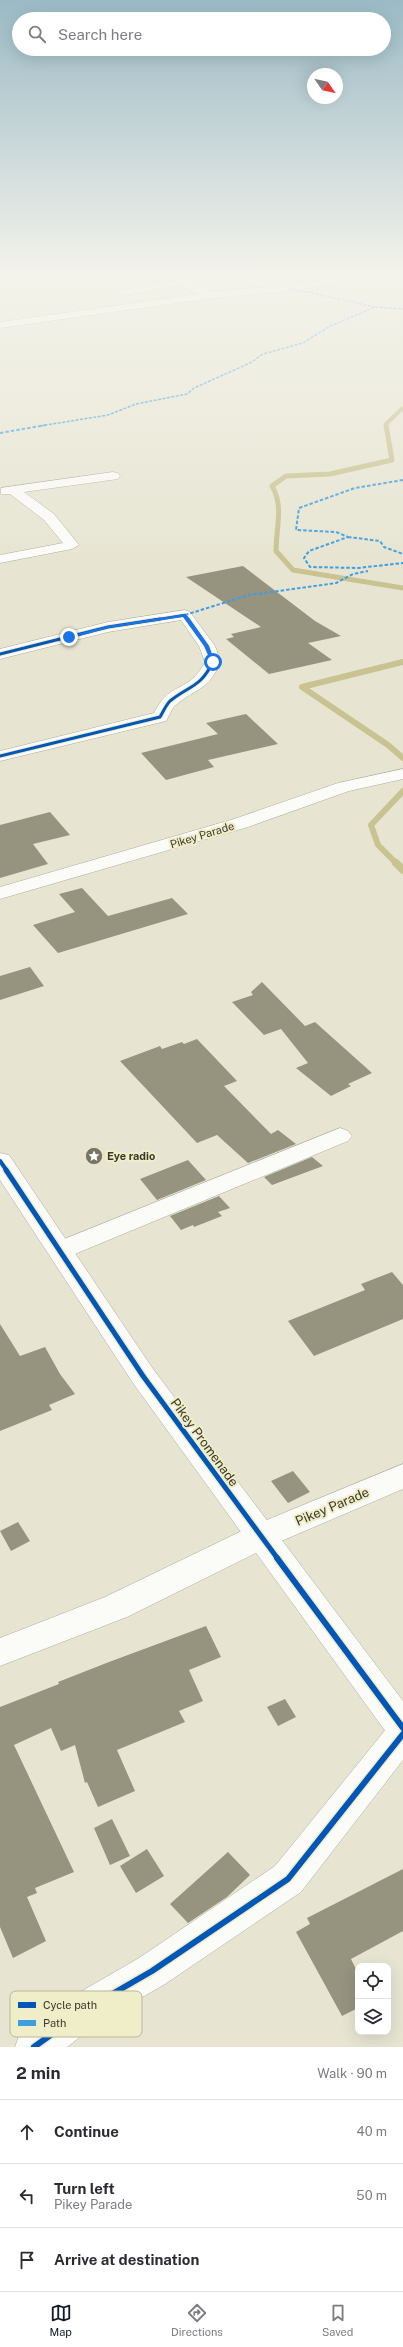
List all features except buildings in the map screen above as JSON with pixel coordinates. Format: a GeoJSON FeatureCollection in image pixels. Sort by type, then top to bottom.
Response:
{"type":"FeatureCollection","features":[{"type":"Feature","properties":{"kind":"street"},"geometry":{"type":"LineString","coordinates":[[7,491],[113,476]]}},
{"type":"Feature","properties":{"kind":"street"},"geometry":{"type":"LineString","coordinates":[[0,559],[72,545],[49,517],[7,491]]}},
{"type":"Feature","properties":{"kind":"street"},"geometry":{"type":"LineString","coordinates":[[0,654],[108,627],[185,615],[207,646],[213,662],[206,676],[197,685],[169,702],[160,717],[0,756]]}},
{"type":"Feature","properties":{"kind":"street","name":"Pikey Parade"},"geometry":{"type":"LineString","coordinates":[[0,893],[241,823],[344,787],[403,774]]}},
{"type":"Feature","properties":{"kind":"street"},"geometry":{"type":"LineString","coordinates":[[61,1250],[340,1136]]}},
{"type":"Feature","properties":{"kind":"street","name":"Pikey Promenade"},"geometry":{"type":"LineString","coordinates":[[0,1161],[144,1376],[403,1728]]}},
{"type":"Feature","properties":{"kind":"street","name":"Pikey Parade"},"geometry":{"type":"LineString","coordinates":[[0,1652],[116,1608],[261,1536],[403,1476]]}},
{"type":"Feature","properties":{"kind":"street"},"geometry":{"type":"LineString","coordinates":[[117,1991],[152,1971],[288,1879],[403,1734]]}},
{"type":"Feature","properties":{"kind":"street"},"geometry":{"type":"LineString","coordinates":[[34,2047],[50,2037]]}},
{"type":"Feature","properties":{"kind":"waterway"},"geometry":{"type":"LineString","coordinates":[[386,425],[403,408]]}},
{"type":"Feature","properties":{"kind":"waterway"},"geometry":{"type":"LineString","coordinates":[[386,425],[392,460],[330,474],[286,476],[272,486],[276,494],[279,509],[276,551],[293,570],[403,588]]}},
{"type":"Feature","properties":{"kind":"waterway"},"geometry":{"type":"LineString","coordinates":[[403,662],[302,687],[388,745],[403,758]]}},
{"type":"Feature","properties":{"kind":"waterway"},"geometry":{"type":"LineString","coordinates":[[403,791],[371,825],[378,845],[403,870]]}},
{"type":"Feature","properties":{"kind":"marked path"},"geometry":{"type":"LineString","coordinates":[[0,433],[108,415],[136,404],[187,394],[194,388],[240,368]]}},
{"type":"Feature","properties":{"kind":"marked path"},"geometry":{"type":"LineString","coordinates":[[403,480],[355,488],[299,508],[296,530],[336,532],[348,537],[309,551],[304,558],[310,567],[358,568],[403,563]]}},
{"type":"Feature","properties":{"kind":"marked path"},"geometry":{"type":"LineString","coordinates":[[348,537],[380,541],[384,547],[403,554]]}},
{"type":"Feature","properties":{"kind":"marked path"},"geometry":{"type":"LineString","coordinates":[[185,615],[249,595],[336,583],[353,574],[368,571]]}},
{"type":"Feature","properties":{"kind":"cycle path"},"geometry":{"type":"LineString","coordinates":[[0,654],[108,627],[185,615],[207,646],[213,662],[206,676],[197,685],[169,702],[160,717],[0,756]]}},
{"type":"Feature","properties":{"kind":"cycle path"},"geometry":{"type":"LineString","coordinates":[[0,1161],[143,1376],[403,1728]]}},
{"type":"Feature","properties":{"kind":"cycle path"},"geometry":{"type":"LineString","coordinates":[[117,1991],[152,1971],[288,1879],[403,1734]]}},
{"type":"Feature","properties":{"kind":"cycle path"},"geometry":{"type":"LineString","coordinates":[[34,2047],[48,2037]]}},
{"type":"Feature","properties":{"kind":"place","name":"Eye radio"},"geometry":{"type":"Point","coordinates":[94,1156]}},
{"type":"Feature","properties":{"kind":"route"},"geometry":{"type":"LineString","coordinates":[[69,637],[108,627],[185,615],[190,620],[193,630],[201,637],[207,646],[213,662]]}}]}
